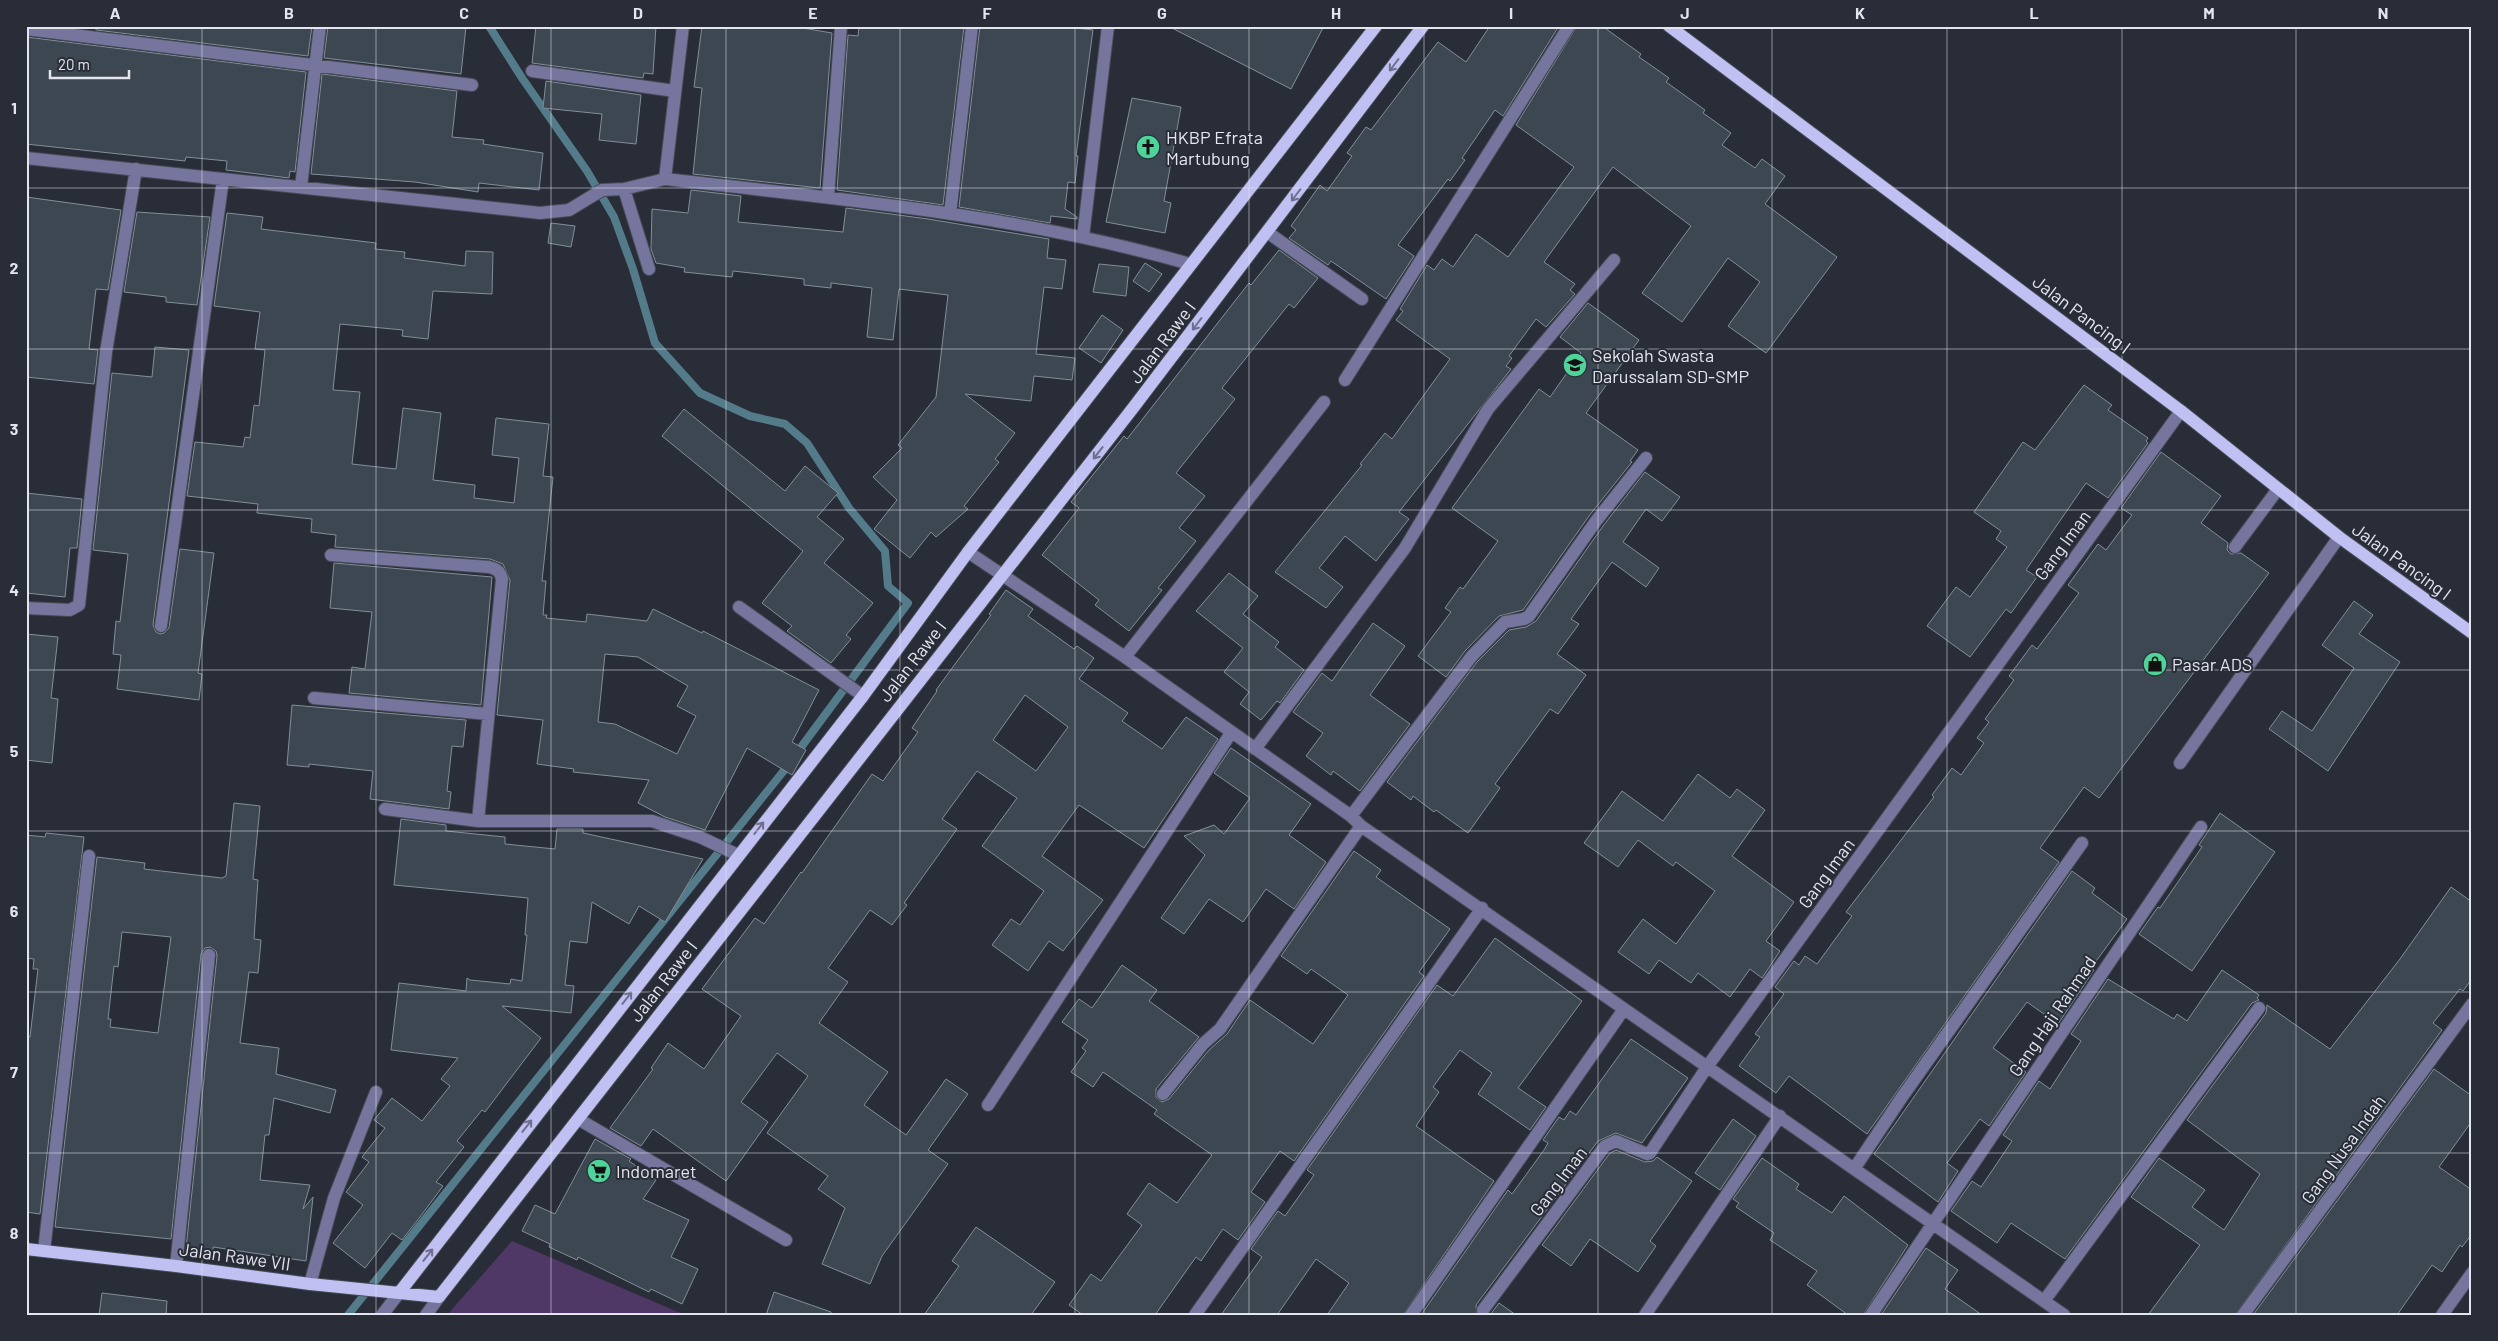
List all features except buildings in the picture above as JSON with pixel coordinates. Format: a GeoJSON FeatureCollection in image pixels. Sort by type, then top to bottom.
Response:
{"type":"FeatureCollection","features":[{"type":"Feature","properties":{"kind":"main road","name":"Jalan Rawe I"},"geometry":{"type":"LineString","coordinates":[[399,1294],[738,855],[968,552],[1376,26]]}},
{"type":"Feature","properties":{"kind":"main road","name":"Jalan Rawe I"},"geometry":{"type":"LineString","coordinates":[[439,1298],[1133,408],[1423,26]]}},
{"type":"Feature","properties":{"kind":"main road","name":"Jalan Pancing I"},"geometry":{"type":"LineString","coordinates":[[1669,26],[2181,410],[2339,537],[2472,632]]}},
{"type":"Feature","properties":{"kind":"main road","name":"Jalan Rawe VII"},"geometry":{"type":"LineString","coordinates":[[26,1249],[439,1298]]}},
{"type":"Feature","properties":{"kind":"street"},"geometry":{"type":"LineString","coordinates":[[301,187],[320,26]]}},
{"type":"Feature","properties":{"kind":"street"},"geometry":{"type":"LineString","coordinates":[[665,179],[683,26]]}},
{"type":"Feature","properties":{"kind":"street"},"geometry":{"type":"LineString","coordinates":[[828,197],[841,26]]}},
{"type":"Feature","properties":{"kind":"street"},"geometry":{"type":"LineString","coordinates":[[950,214],[972,26]]}},
{"type":"Feature","properties":{"kind":"street"},"geometry":{"type":"LineString","coordinates":[[1083,237],[1108,26]]}},
{"type":"Feature","properties":{"kind":"street"},"geometry":{"type":"LineString","coordinates":[[1345,380],[1569,26]]}},
{"type":"Feature","properties":{"kind":"street"},"geometry":{"type":"LineString","coordinates":[[26,29],[472,86]]}},
{"type":"Feature","properties":{"kind":"street"},"geometry":{"type":"LineString","coordinates":[[532,71],[675,92]]}},
{"type":"Feature","properties":{"kind":"street"},"geometry":{"type":"LineString","coordinates":[[26,158],[540,213],[569,210],[602,190],[624,189],[665,179],[828,197],[950,214],[1083,237],[1133,248],[1190,264]]}},
{"type":"Feature","properties":{"kind":"street"},"geometry":{"type":"LineString","coordinates":[[26,608],[70,610],[79,605],[106,352],[136,170]]}},
{"type":"Feature","properties":{"kind":"street"},"geometry":{"type":"LineString","coordinates":[[161,626],[223,179]]}},
{"type":"Feature","properties":{"kind":"street"},"geometry":{"type":"LineString","coordinates":[[624,189],[649,269]]}},
{"type":"Feature","properties":{"kind":"street"},"geometry":{"type":"LineString","coordinates":[[1267,232],[1362,299]]}},
{"type":"Feature","properties":{"kind":"street"},"geometry":{"type":"LineString","coordinates":[[1255,749],[1405,548],[1488,409],[1614,260]]}},
{"type":"Feature","properties":{"kind":"street"},"geometry":{"type":"LineString","coordinates":[[1125,657],[1324,402]]}},
{"type":"Feature","properties":{"kind":"street","name":"Gang Iman"},"geometry":{"type":"LineString","coordinates":[[1483,1310],[1605,1146],[1616,1141],[1647,1154],[1650,1153],[1708,1067],[2181,410]]}},
{"type":"Feature","properties":{"kind":"street"},"geometry":{"type":"LineString","coordinates":[[1351,816],[1471,657],[1505,622],[1524,619],[1529,616],[1596,521],[1646,458]]}},
{"type":"Feature","properties":{"kind":"street"},"geometry":{"type":"LineString","coordinates":[[2236,548],[2278,489]]}},
{"type":"Feature","properties":{"kind":"street"},"geometry":{"type":"LineString","coordinates":[[2180,763],[2339,537]]}},
{"type":"Feature","properties":{"kind":"street"},"geometry":{"type":"LineString","coordinates":[[968,552],[1125,657],[1351,816],[1361,826],[1482,908],[1624,1009],[1780,1116],[1932,1225],[2064,1315]]}},
{"type":"Feature","properties":{"kind":"street"},"geometry":{"type":"LineString","coordinates":[[331,555],[462,564],[497,569],[502,579],[478,821]]}},
{"type":"Feature","properties":{"kind":"street"},"geometry":{"type":"LineString","coordinates":[[738,607],[860,694]]}},
{"type":"Feature","properties":{"kind":"street"},"geometry":{"type":"LineString","coordinates":[[314,698],[488,714]]}},
{"type":"Feature","properties":{"kind":"street"},"geometry":{"type":"LineString","coordinates":[[988,1106],[1231,732]]}},
{"type":"Feature","properties":{"kind":"street"},"geometry":{"type":"LineString","coordinates":[[385,809],[478,821],[652,821],[700,837],[738,855]]}},
{"type":"Feature","properties":{"kind":"street"},"geometry":{"type":"LineString","coordinates":[[1163,1094],[1202,1044],[1220,1029],[1361,826]]}},
{"type":"Feature","properties":{"kind":"street","name":"Gang Haji Rahmad"},"geometry":{"type":"LineString","coordinates":[[1871,1315],[2200,827]]}},
{"type":"Feature","properties":{"kind":"street"},"geometry":{"type":"LineString","coordinates":[[1854,1169],[1902,1097],[2082,843]]}},
{"type":"Feature","properties":{"kind":"street"},"geometry":{"type":"LineString","coordinates":[[44,1251],[89,856]]}},
{"type":"Feature","properties":{"kind":"street"},"geometry":{"type":"LineString","coordinates":[[1195,1315],[1482,908]]}},
{"type":"Feature","properties":{"kind":"street"},"geometry":{"type":"LineString","coordinates":[[176,1266],[209,955]]}},
{"type":"Feature","properties":{"kind":"street","name":"Gang Nusa Indah"},"geometry":{"type":"LineString","coordinates":[[2243,1315],[2472,1004]]}},
{"type":"Feature","properties":{"kind":"street"},"geometry":{"type":"LineString","coordinates":[[2044,1301],[2259,1008]]}},
{"type":"Feature","properties":{"kind":"street"},"geometry":{"type":"LineString","coordinates":[[1411,1315],[1624,1009]]}},
{"type":"Feature","properties":{"kind":"street"},"geometry":{"type":"LineString","coordinates":[[310,1284],[334,1198],[376,1092]]}},
{"type":"Feature","properties":{"kind":"street"},"geometry":{"type":"LineString","coordinates":[[1646,1315],[1780,1116]]}},
{"type":"Feature","properties":{"kind":"street"},"geometry":{"type":"LineString","coordinates":[[578,1119],[786,1240]]}},
{"type":"Feature","properties":{"kind":"street"},"geometry":{"type":"LineString","coordinates":[[2442,1315],[2472,1273]]}},
{"type":"Feature","properties":{"kind":"street","name":"Jalan Rawe I"},"geometry":{"type":"LineString","coordinates":[[382,1315],[399,1294]]}},
{"type":"Feature","properties":{"kind":"street","name":"Jalan Rawe I"},"geometry":{"type":"LineString","coordinates":[[426,1315],[439,1298]]}},
{"type":"Feature","properties":{"kind":"shaded area"},"geometry":{"type":"Polygon","coordinates":[[[512,1241],[685,1315],[447,1315],[512,1241]]]}},
{"type":"Feature","properties":{"kind":"waterway"},"geometry":{"type":"LineString","coordinates":[[489,26],[522,78],[587,171],[614,217],[633,269],[655,343],[700,393],[750,416],[785,424],[807,443],[849,508],[885,551],[888,586],[908,603],[796,754]]}},
{"type":"Feature","properties":{"kind":"waterway"},"geometry":{"type":"LineString","coordinates":[[348,1315],[790,763]]}},
{"type":"Feature","properties":{"kind":"place","name":"HKBP Efrata Martubung"},"geometry":{"type":"Point","coordinates":[1148,147]}},
{"type":"Feature","properties":{"kind":"place","name":"Sekolah Swasta Darussalam SD-SMP"},"geometry":{"type":"Point","coordinates":[1575,365]}},
{"type":"Feature","properties":{"kind":"place","name":"Pasar ADS"},"geometry":{"type":"Point","coordinates":[2155,664]}},
{"type":"Feature","properties":{"kind":"place","name":"Indomaret"},"geometry":{"type":"Point","coordinates":[599,1171]}}]}
